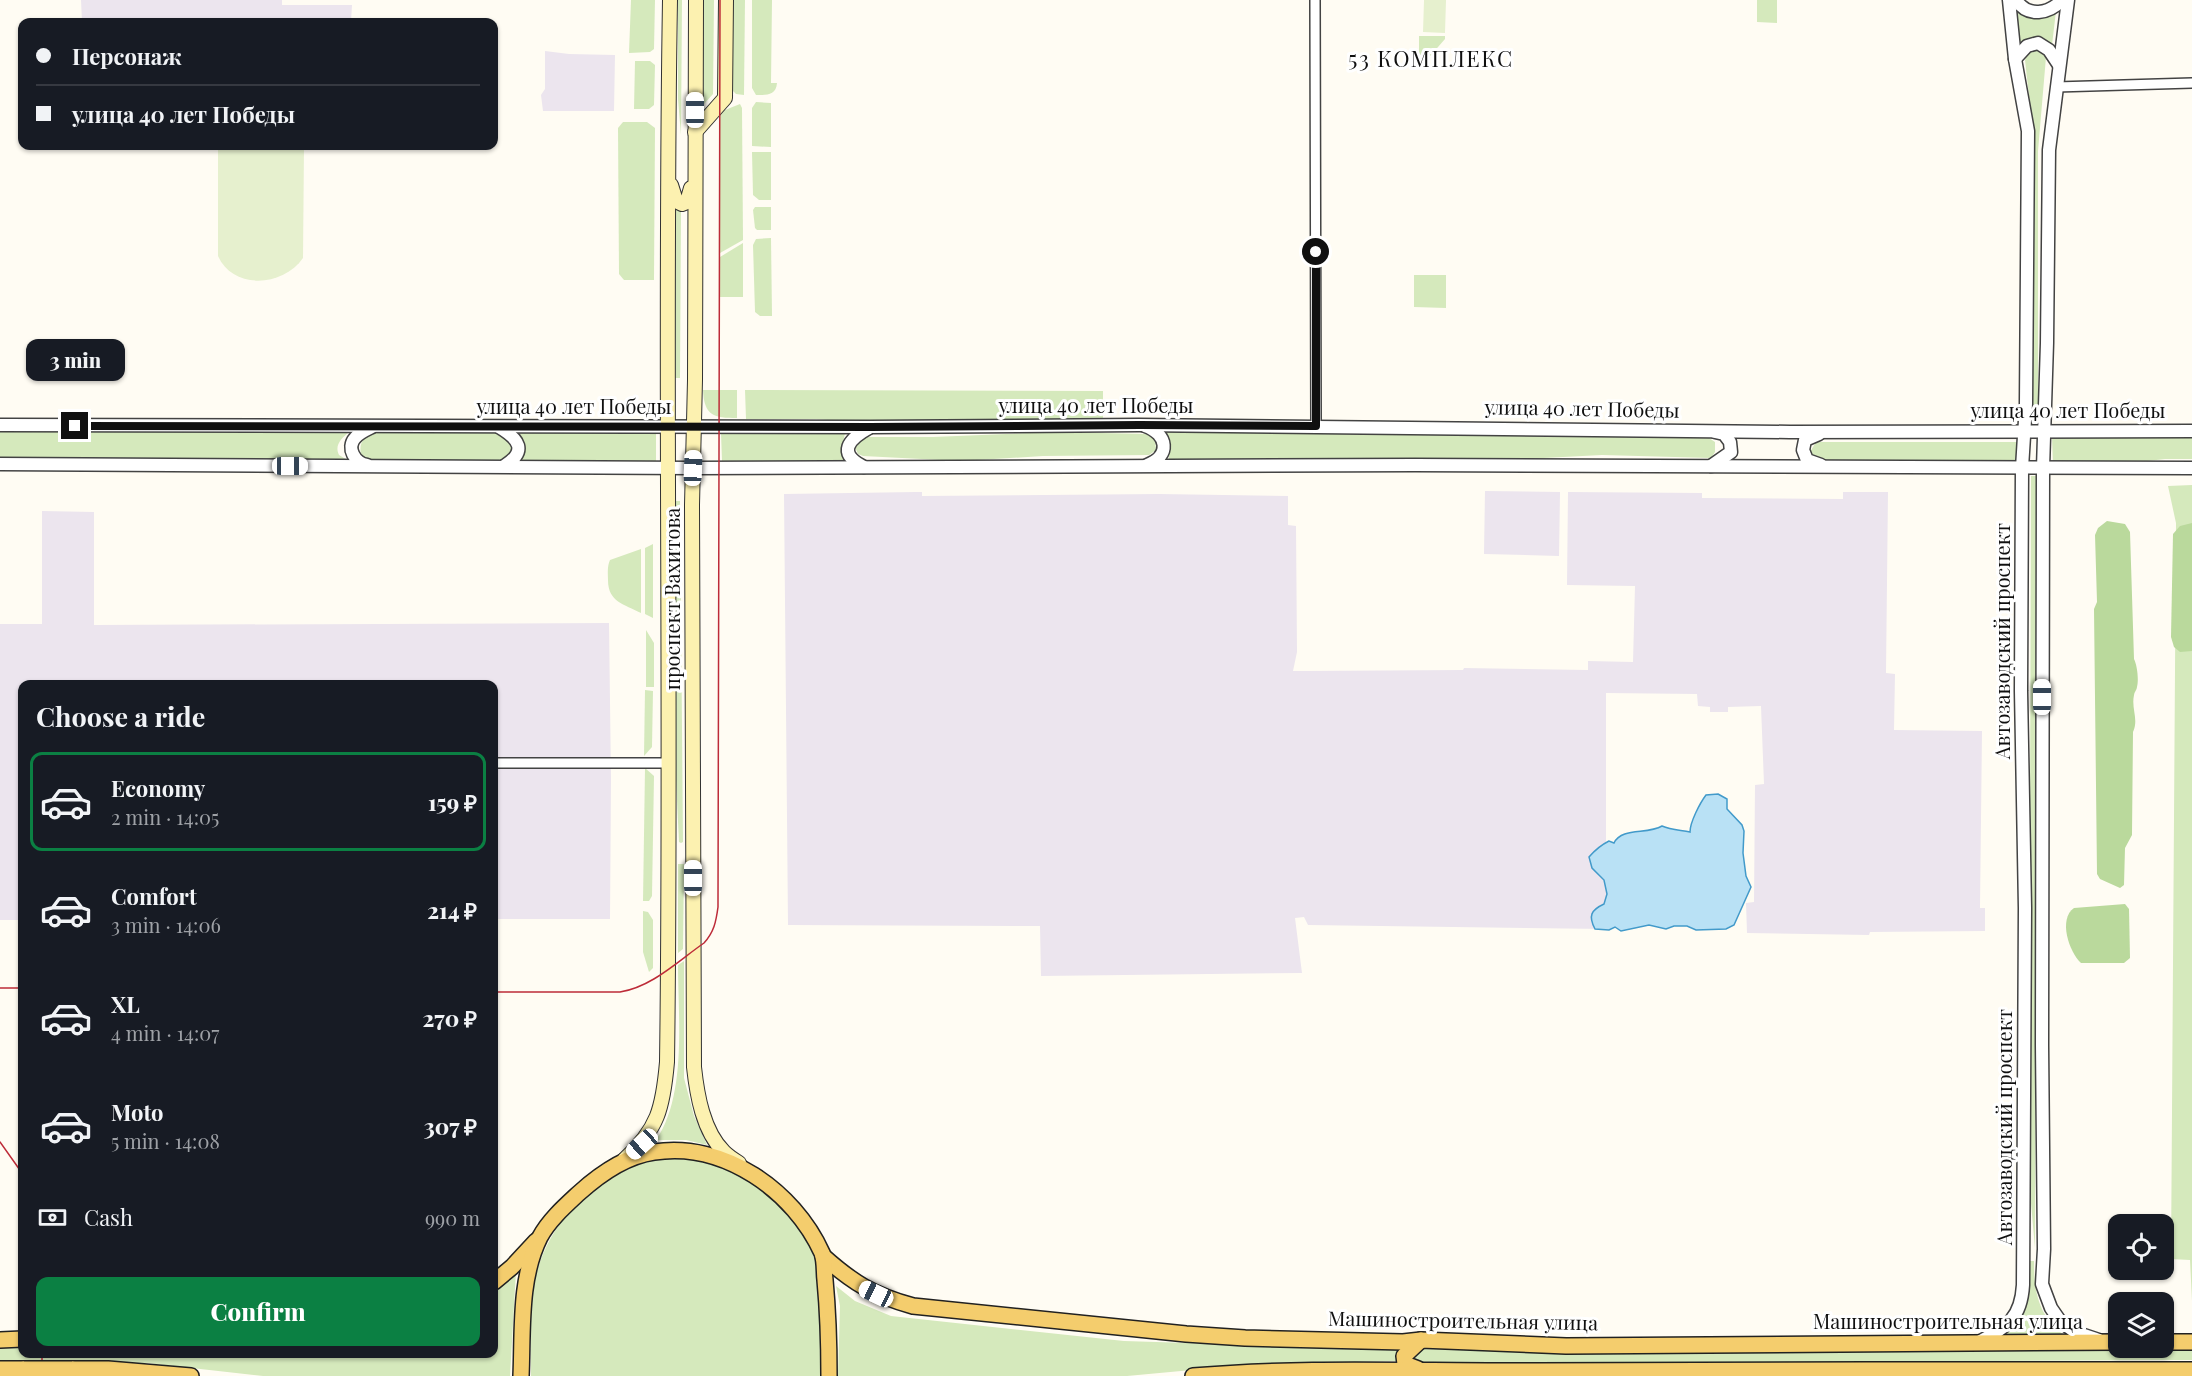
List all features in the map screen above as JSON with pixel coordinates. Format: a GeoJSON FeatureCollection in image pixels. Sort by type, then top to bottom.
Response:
{"type":"FeatureCollection","features":[{"type":"Feature","properties":{"kind":"main road","name":"проспект Вахитова"},"geometry":{"type":"LineString","coordinates":[[621,1163],[642,1144],[661,1110],[665,1089],[668,1042],[670,0]]}},
{"type":"Feature","properties":{"kind":"main road","name":"проспект Вахитова"},"geometry":{"type":"LineString","coordinates":[[696,0],[693,468],[694,1067],[702,1110],[713,1138],[723,1151],[755,1175]]}},
{"type":"Feature","properties":{"kind":"main road"},"geometry":{"type":"LineString","coordinates":[[695,132],[725,98],[726,0]]}},
{"type":"Feature","properties":{"kind":"main road"},"geometry":{"type":"LineString","coordinates":[[668,174],[676,201],[682,204],[687,202],[694,178]]}},
{"type":"Feature","properties":{"kind":"main road"},"geometry":{"type":"LineString","coordinates":[[668,832],[677,858],[681,860],[686,857],[693,834]]}},
{"type":"Feature","properties":{"kind":"main road"},"geometry":{"type":"LineString","coordinates":[[498,1279],[540,1237],[560,1211],[595,1179],[621,1163],[653,1152],[682,1150],[716,1157],[755,1175],[784,1199],[809,1230],[823,1256],[829,1376]]}},
{"type":"Feature","properties":{"kind":"main road"},"geometry":{"type":"LineString","coordinates":[[521,1376],[526,1278],[540,1237]]}},
{"type":"Feature","properties":{"kind":"main road","name":"Машиностроительная улица"},"geometry":{"type":"LineString","coordinates":[[823,1256],[864,1288],[889,1300],[913,1306],[1197,1335],[1566,1346],[2108,1342]]}},
{"type":"Feature","properties":{"kind":"main road"},"geometry":{"type":"LineString","coordinates":[[0,1340],[18,1339]]}},
{"type":"Feature","properties":{"kind":"main road"},"geometry":{"type":"LineString","coordinates":[[1419,1369],[1405,1364],[1404,1356],[1421,1340]]}},
{"type":"Feature","properties":{"kind":"main road"},"geometry":{"type":"LineString","coordinates":[[2174,1342],[2192,1342]]}},
{"type":"Feature","properties":{"kind":"main road"},"geometry":{"type":"LineString","coordinates":[[0,1369],[108,1369],[191,1376]]}},
{"type":"Feature","properties":{"kind":"main road"},"geometry":{"type":"LineString","coordinates":[[1192,1376],[1246,1371],[1419,1369],[1534,1371],[2192,1370]]}},
{"type":"Feature","properties":{"kind":"street"},"geometry":{"type":"LineString","coordinates":[[1315,0],[1316,426]]}},
{"type":"Feature","properties":{"kind":"street","name":"Автозаводский проспект"},"geometry":{"type":"LineString","coordinates":[[1976,1343],[1999,1331],[2013,1318],[2022,1303],[2023,1284],[2022,468],[2028,131],[2015,59],[2009,0]]}},
{"type":"Feature","properties":{"kind":"street"},"geometry":{"type":"LineString","coordinates":[[2016,0],[2020,6],[2031,12],[2045,12],[2057,6],[2062,0]]}},
{"type":"Feature","properties":{"kind":"street","name":"Автозаводский проспект"},"geometry":{"type":"LineString","coordinates":[[2068,0],[2049,150],[2043,468],[2044,1249],[2042,1284],[2051,1308],[2060,1321],[2075,1332],[2108,1341]]}},
{"type":"Feature","properties":{"kind":"street"},"geometry":{"type":"LineString","coordinates":[[2015,59],[2027,46],[2038,44],[2049,50],[2059,65]]}},
{"type":"Feature","properties":{"kind":"street"},"geometry":{"type":"LineString","coordinates":[[2056,87],[2192,84]]}},
{"type":"Feature","properties":{"kind":"street","name":"улица 40 лет Победы"},"geometry":{"type":"LineString","coordinates":[[0,425],[870,427],[1139,425],[1829,431],[2192,431]]}},
{"type":"Feature","properties":{"kind":"street"},"geometry":{"type":"LineString","coordinates":[[1139,425],[1153,429],[1160,436],[1164,447],[1162,456],[1157,461],[1143,466]]}},
{"type":"Feature","properties":{"kind":"street"},"geometry":{"type":"LineString","coordinates":[[373,426],[357,435],[352,441],[351,448],[355,459],[362,464],[377,466]]}},
{"type":"Feature","properties":{"kind":"street"},"geometry":{"type":"LineString","coordinates":[[499,427],[518,441],[519,449],[513,460],[504,466]]}},
{"type":"Feature","properties":{"kind":"street"},"geometry":{"type":"LineString","coordinates":[[865,467],[854,462],[848,453],[848,443],[854,436],[870,427]]}},
{"type":"Feature","properties":{"kind":"street"},"geometry":{"type":"LineString","coordinates":[[1701,430],[1724,434],[1730,442],[1731,452],[1710,467]]}},
{"type":"Feature","properties":{"kind":"street"},"geometry":{"type":"LineString","coordinates":[[1828,467],[1807,460],[1803,450],[1805,440],[1829,431]]}},
{"type":"Feature","properties":{"kind":"street"},"geometry":{"type":"LineString","coordinates":[[0,464],[693,468],[1143,466],[2192,468]]}},
{"type":"Feature","properties":{"kind":"street"},"geometry":{"type":"LineString","coordinates":[[498,763],[668,763]]}},
{"type":"Feature","properties":{"kind":"street"},"geometry":{"type":"LineString","coordinates":[[2024,1044],[2035,1052],[2042,1044]]}},
{"type":"Feature","properties":{"kind":"street"},"geometry":{"type":"LineString","coordinates":[[2024,1242],[2027,1248],[2036,1254],[2044,1249]]}},
{"type":"Feature","properties":{"kind":"shaded area"},"geometry":{"type":"Polygon","coordinates":[[[81,0],[282,0],[282,5],[352,5],[351,18],[82,18],[81,0]]]}},
{"type":"Feature","properties":{"kind":"shaded area"},"geometry":{"type":"Polygon","coordinates":[[[545,51],[615,55],[614,111],[543,111],[541,95],[545,89],[545,51]]]}},
{"type":"Feature","properties":{"kind":"shaded area"},"geometry":{"type":"Polygon","coordinates":[[[1485,491],[1560,492],[1559,556],[1484,554],[1485,491]]]}},
{"type":"Feature","properties":{"kind":"shaded area"},"geometry":{"type":"Polygon","coordinates":[[[922,492],[922,496],[1159,494],[1288,496],[1288,525],[1296,526],[1297,652],[1293,671],[1305,671],[1463,670],[1464,668],[1588,670],[1588,661],[1633,662],[1635,586],[1567,585],[1568,492],[1702,493],[1702,498],[1843,499],[1843,492],[1888,492],[1886,673],[1895,674],[1894,730],[1982,731],[1980,908],[1985,908],[1985,931],[1870,932],[1869,935],[1747,933],[1746,903],[1754,902],[1755,785],[1764,784],[1761,706],[1728,707],[1728,712],[1710,712],[1710,707],[1698,706],[1697,694],[1606,693],[1606,929],[1308,925],[1304,917],[1295,918],[1302,973],[1041,976],[1040,926],[788,925],[784,494],[922,492]]]}},
{"type":"Feature","properties":{"kind":"shaded area"},"geometry":{"type":"Polygon","coordinates":[[[42,511],[94,512],[94,625],[609,623],[610,919],[498,919],[498,680],[18,680],[18,920],[0,920],[0,624],[42,624],[42,511]]]}},
{"type":"Feature","properties":{"kind":"green space"},"geometry":{"type":"Polygon","coordinates":[[[631,0],[655,0],[654,49],[650,52],[629,53],[631,0]]]}},
{"type":"Feature","properties":{"kind":"green space"},"geometry":{"type":"Polygon","coordinates":[[[678,0],[682,0],[681,135],[678,99],[678,0]]]}},
{"type":"Feature","properties":{"kind":"green space"},"geometry":{"type":"Polygon","coordinates":[[[703,0],[714,0],[713,94],[703,105],[703,0]]]}},
{"type":"Feature","properties":{"kind":"green space"},"geometry":{"type":"Polygon","coordinates":[[[729,0],[745,0],[744,95],[736,94],[730,88],[729,0]]]}},
{"type":"Feature","properties":{"kind":"green space"},"geometry":{"type":"Polygon","coordinates":[[[752,0],[772,0],[771,83],[777,83],[773,93],[767,95],[756,95],[752,88],[752,0]]]}},
{"type":"Feature","properties":{"kind":"green space"},"geometry":{"type":"Polygon","coordinates":[[[1424,0],[1446,0],[1445,33],[1423,32],[1424,0]]]}},
{"type":"Feature","properties":{"kind":"green space"},"geometry":{"type":"Polygon","coordinates":[[[1757,0],[1777,0],[1777,23],[1757,22],[1757,0]]]}},
{"type":"Feature","properties":{"kind":"green space"},"geometry":{"type":"Polygon","coordinates":[[[2016,10],[2025,15],[2056,11],[2052,45],[2044,40],[2036,39],[2019,45],[2016,10]]]}},
{"type":"Feature","properties":{"kind":"green space"},"geometry":{"type":"Polygon","coordinates":[[[1419,36],[1445,36],[1445,39],[1424,63],[1419,59],[1419,36]]]}},
{"type":"Feature","properties":{"kind":"green space"},"geometry":{"type":"Polygon","coordinates":[[[2038,49],[2046,57],[2038,151],[2038,422],[2032,422],[2032,123],[2025,60],[2028,52],[2038,49]]]}},
{"type":"Feature","properties":{"kind":"green space"},"geometry":{"type":"Polygon","coordinates":[[[635,61],[650,61],[655,65],[654,105],[649,109],[634,109],[635,61]]]}},
{"type":"Feature","properties":{"kind":"green space"},"geometry":{"type":"Polygon","coordinates":[[[756,102],[771,103],[771,147],[752,146],[752,108],[756,102]]]}},
{"type":"Feature","properties":{"kind":"green space"},"geometry":{"type":"Polygon","coordinates":[[[740,104],[742,108],[743,240],[720,253],[720,112],[740,104]]]}},
{"type":"Feature","properties":{"kind":"green space"},"geometry":{"type":"Polygon","coordinates":[[[623,122],[647,122],[655,128],[654,280],[624,280],[619,274],[618,128],[623,122]]]}},
{"type":"Feature","properties":{"kind":"green space"},"geometry":{"type":"Polygon","coordinates":[[[218,150],[304,150],[303,258],[283,275],[259,281],[235,275],[225,267],[218,256],[218,150]]]}},
{"type":"Feature","properties":{"kind":"green space"},"geometry":{"type":"Polygon","coordinates":[[[752,152],[771,152],[771,200],[759,200],[753,195],[752,152]]]}},
{"type":"Feature","properties":{"kind":"green space"},"geometry":{"type":"Polygon","coordinates":[[[755,207],[771,207],[771,230],[755,228],[753,210],[755,207]]]}},
{"type":"Feature","properties":{"kind":"green space"},"geometry":{"type":"Polygon","coordinates":[[[675,210],[681,210],[680,378],[674,378],[675,210]]]}},
{"type":"Feature","properties":{"kind":"green space"},"geometry":{"type":"Polygon","coordinates":[[[771,238],[772,316],[760,316],[755,312],[753,245],[756,239],[771,238]]]}},
{"type":"Feature","properties":{"kind":"green space"},"geometry":{"type":"Polygon","coordinates":[[[743,243],[743,297],[720,297],[720,257],[743,243]]]}},
{"type":"Feature","properties":{"kind":"green space"},"geometry":{"type":"Polygon","coordinates":[[[1414,275],[1446,275],[1446,308],[1414,307],[1414,275]]]}},
{"type":"Feature","properties":{"kind":"green space"},"geometry":{"type":"Polygon","coordinates":[[[703,390],[737,390],[737,418],[712,414],[706,405],[703,390]]]}},
{"type":"Feature","properties":{"kind":"green space"},"geometry":{"type":"Polygon","coordinates":[[[745,390],[1103,391],[1103,419],[1101,421],[864,423],[816,419],[746,419],[745,390]]]}},
{"type":"Feature","properties":{"kind":"green space"},"geometry":{"type":"Polygon","coordinates":[[[656,430],[656,462],[519,461],[525,444],[519,432],[656,430]]]}},
{"type":"Feature","properties":{"kind":"green space"},"geometry":{"type":"Polygon","coordinates":[[[1165,430],[1386,435],[1487,432],[1709,438],[1715,442],[1715,452],[1711,458],[1602,455],[1483,461],[1169,460],[1165,430]]]}},
{"type":"Feature","properties":{"kind":"green space"},"geometry":{"type":"Polygon","coordinates":[[[0,431],[349,432],[341,439],[337,448],[339,455],[349,461],[0,459],[0,431]]]}},
{"type":"Feature","properties":{"kind":"green space"},"geometry":{"type":"Polygon","coordinates":[[[373,432],[498,432],[512,442],[512,450],[506,458],[495,461],[366,460],[361,455],[360,447],[364,439],[373,432]]]}},
{"type":"Feature","properties":{"kind":"green space"},"geometry":{"type":"Polygon","coordinates":[[[1055,432],[1146,434],[1155,439],[1156,450],[1149,455],[1043,456],[961,461],[863,456],[858,454],[854,445],[861,437],[933,437],[1055,432]]]}},
{"type":"Feature","properties":{"kind":"green space"},"geometry":{"type":"Polygon","coordinates":[[[721,433],[845,433],[841,453],[846,461],[722,461],[721,433]]]}},
{"type":"Feature","properties":{"kind":"green space"},"geometry":{"type":"Polygon","coordinates":[[[2192,436],[2192,459],[2053,464],[2052,437],[2192,436]]]}},
{"type":"Feature","properties":{"kind":"green space"},"geometry":{"type":"Polygon","coordinates":[[[1816,442],[2017,442],[2016,464],[1823,463],[1813,460],[1810,452],[1816,442]]]}},
{"type":"Feature","properties":{"kind":"green space"},"geometry":{"type":"Polygon","coordinates":[[[2031,476],[2037,476],[2035,1248],[2029,1181],[2031,476]]]}},
{"type":"Feature","properties":{"kind":"green space"},"geometry":{"type":"Polygon","coordinates":[[[2192,485],[2192,1301],[2190,1260],[2174,1259],[2174,1214],[2171,1214],[2176,523],[2168,486],[2192,485]]]}},
{"type":"Feature","properties":{"kind":"green space"},"geometry":{"type":"Polygon","coordinates":[[[673,501],[680,501],[683,842],[681,843],[679,842],[675,760],[673,501]]]}},
{"type":"Feature","properties":{"kind":"green space"},"geometry":{"type":"Polygon","coordinates":[[[2107,521],[2125,524],[2130,532],[2134,659],[2138,676],[2133,700],[2135,727],[2133,732],[2132,835],[2125,848],[2124,885],[2120,888],[2100,879],[2097,874],[2095,535],[2098,528],[2107,521]]]}},
{"type":"Feature","properties":{"kind":"green space"},"geometry":{"type":"Polygon","coordinates":[[[2192,523],[2192,651],[2180,652],[2174,647],[2171,637],[2173,534],[2180,526],[2192,523]]]}},
{"type":"Feature","properties":{"kind":"green space"},"geometry":{"type":"Polygon","coordinates":[[[653,544],[653,618],[645,614],[645,548],[653,544]]]}},
{"type":"Feature","properties":{"kind":"green space"},"geometry":{"type":"Polygon","coordinates":[[[641,549],[641,613],[614,598],[609,587],[608,565],[610,560],[641,549]]]}},
{"type":"Feature","properties":{"kind":"green space"},"geometry":{"type":"Polygon","coordinates":[[[646,630],[654,643],[654,687],[646,687],[646,630]]]}},
{"type":"Feature","properties":{"kind":"green space"},"geometry":{"type":"Polygon","coordinates":[[[645,690],[653,691],[652,747],[644,756],[645,690]]]}},
{"type":"Feature","properties":{"kind":"green space"},"geometry":{"type":"Polygon","coordinates":[[[645,768],[654,776],[652,896],[649,901],[643,901],[645,768]]]}},
{"type":"Feature","properties":{"kind":"green space"},"geometry":{"type":"Polygon","coordinates":[[[678,864],[684,864],[683,949],[678,953],[678,864]]]}},
{"type":"Feature","properties":{"kind":"green space"},"geometry":{"type":"Polygon","coordinates":[[[2125,904],[2129,909],[2130,958],[2124,963],[2081,963],[2069,944],[2067,936],[2069,913],[2074,908],[2125,904]]]}},
{"type":"Feature","properties":{"kind":"green space"},"geometry":{"type":"Polygon","coordinates":[[[643,911],[648,912],[653,920],[653,968],[649,972],[643,952],[643,911]]]}},
{"type":"Feature","properties":{"kind":"green space"},"geometry":{"type":"Polygon","coordinates":[[[684,961],[684,1078],[694,1116],[707,1145],[686,1140],[656,1140],[666,1122],[677,1079],[678,965],[684,961]]]}},
{"type":"Feature","properties":{"kind":"green space"},"geometry":{"type":"Polygon","coordinates":[[[666,1157],[695,1160],[734,1170],[757,1183],[783,1206],[794,1220],[811,1250],[821,1283],[824,1376],[531,1376],[531,1315],[535,1279],[549,1242],[559,1225],[585,1195],[616,1172],[634,1163],[666,1157]]]}},
{"type":"Feature","properties":{"kind":"green space"},"geometry":{"type":"Polygon","coordinates":[[[2029,1261],[2034,1261],[2035,1283],[2043,1311],[2055,1328],[2064,1335],[2000,1334],[2025,1304],[2029,1292],[2029,1261]]]}},
{"type":"Feature","properties":{"kind":"green space"},"geometry":{"type":"Polygon","coordinates":[[[516,1271],[510,1376],[263,1376],[147,1363],[0,1362],[0,1348],[18,1348],[18,1358],[498,1358],[498,1287],[516,1271]]]}},
{"type":"Feature","properties":{"kind":"green space"},"geometry":{"type":"Polygon","coordinates":[[[836,1286],[855,1301],[891,1316],[1124,1341],[1253,1345],[1398,1343],[1396,1361],[1246,1365],[1127,1376],[838,1376],[840,1306],[836,1286]]]}},
{"type":"Feature","properties":{"kind":"green space"},"geometry":{"type":"Polygon","coordinates":[[[1418,1348],[2108,1349],[2108,1358],[2174,1358],[2174,1349],[2192,1349],[2192,1360],[1416,1364],[1412,1358],[1418,1348]]]}},
{"type":"Feature","properties":{"kind":"water"},"geometry":{"type":"Polygon","coordinates":[[[1718,794],[1727,799],[1727,809],[1742,825],[1746,876],[1751,887],[1734,925],[1726,929],[1696,930],[1687,926],[1674,926],[1666,929],[1649,925],[1621,931],[1615,927],[1609,930],[1595,929],[1592,914],[1604,904],[1607,894],[1604,880],[1592,868],[1589,857],[1591,854],[1609,841],[1614,843],[1618,838],[1629,833],[1662,826],[1690,832],[1696,813],[1706,795],[1718,794]]]}},
{"type":"Feature","properties":{"kind":"tram line"},"geometry":{"type":"LineString","coordinates":[[498,992],[620,992],[632,989],[654,979],[704,943],[715,922],[718,907],[720,0]]}},
{"type":"Feature","properties":{"kind":"tram line"},"geometry":{"type":"LineString","coordinates":[[0,988],[18,988]]}},
{"type":"Feature","properties":{"kind":"tram line"},"geometry":{"type":"LineString","coordinates":[[0,1142],[18,1167]]}},
{"type":"Feature","properties":{"kind":"tram line"},"geometry":{"type":"LineString","coordinates":[[42,1358],[42,1376]]}},
{"type":"Feature","properties":{"kind":"district","name":"53 КОМПЛЕКС"},"geometry":{"type":"Point","coordinates":[1431,59]}},
{"type":"Feature","properties":{"kind":"route"},"geometry":{"type":"LineString","coordinates":[[75,426],[128,424],[499,427],[618,425],[719,427],[1316,426],[1316,252]]}}]}
